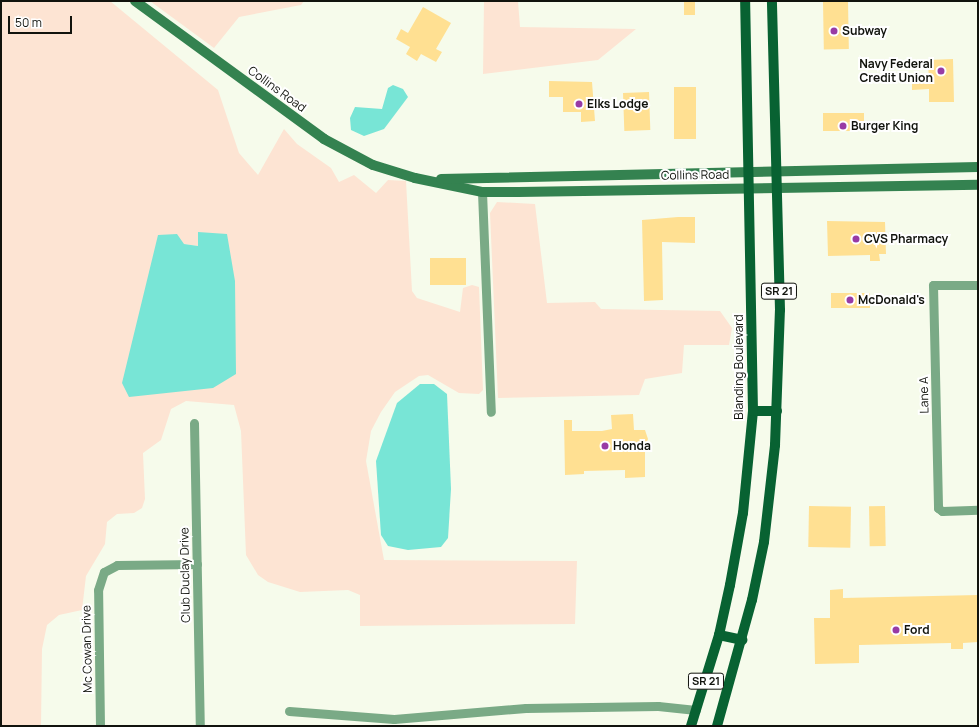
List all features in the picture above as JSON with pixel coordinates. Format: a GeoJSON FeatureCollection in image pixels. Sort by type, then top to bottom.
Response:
{"type":"FeatureCollection","features":[{"type":"Feature","properties":{"kind":"main road","name":"Blanding Boulevard"},"geometry":{"type":"LineString","coordinates":[[691,726],[719,635],[739,536],[753,411],[746,1]]}},
{"type":"Feature","properties":{"kind":"main road","name":"SR 21"},"geometry":{"type":"LineString","coordinates":[[717,726],[742,640],[764,542],[777,411],[780,310],[772,1]]}},
{"type":"Feature","properties":{"kind":"main road"},"geometry":{"type":"LineString","coordinates":[[753,411],[777,411]]}},
{"type":"Feature","properties":{"kind":"main road"},"geometry":{"type":"LineString","coordinates":[[719,635],[742,640]]}},
{"type":"Feature","properties":{"kind":"street","name":"Collins Road"},"geometry":{"type":"LineString","coordinates":[[135,1],[324,139],[374,165],[415,178],[482,192],[748,186],[978,184]]}},
{"type":"Feature","properties":{"kind":"street","name":"Collins Road"},"geometry":{"type":"LineString","coordinates":[[415,178],[469,180],[777,170],[978,167]]}},
{"type":"Feature","properties":{"kind":"street"},"geometry":{"type":"LineString","coordinates":[[482,192],[491,412]]}},
{"type":"Feature","properties":{"kind":"street","name":"Lane A"},"geometry":{"type":"LineString","coordinates":[[978,285],[934,285],[938,508],[942,511],[978,510]]}},
{"type":"Feature","properties":{"kind":"street","name":"Club Duclay Drive"},"geometry":{"type":"LineString","coordinates":[[194,423],[200,726]]}},
{"type":"Feature","properties":{"kind":"street","name":"Mc Cowan Drive"},"geometry":{"type":"LineString","coordinates":[[100,726],[98,590],[104,572],[117,565],[197,564]]}},
{"type":"Feature","properties":{"kind":"street"},"geometry":{"type":"LineString","coordinates":[[289,712],[394,719],[526,708],[658,706],[696,710]]}},
{"type":"Feature","properties":{"kind":"shaded area"},"geometry":{"type":"Polygon","coordinates":[[[1,1],[110,1],[218,90],[239,153],[258,175],[284,129],[297,144],[331,168],[339,182],[354,175],[376,193],[388,180],[406,181],[412,291],[417,298],[460,312],[463,288],[472,285],[479,287],[483,390],[479,394],[459,393],[428,375],[419,376],[395,392],[381,412],[371,431],[366,461],[384,560],[577,561],[575,624],[360,626],[360,595],[348,590],[300,592],[268,582],[258,575],[246,555],[241,431],[234,405],[186,401],[171,409],[161,440],[143,453],[145,499],[142,508],[134,513],[117,514],[107,522],[105,544],[86,576],[82,610],[59,615],[47,625],[42,649],[41,726],[1,726],[1,1]],[[198,232],[198,246],[184,244],[213,388],[198,232]]]}},
{"type":"Feature","properties":{"kind":"shaded area"},"geometry":{"type":"Polygon","coordinates":[[[150,1],[304,1],[301,5],[239,17],[214,48],[150,1]]]}},
{"type":"Feature","properties":{"kind":"shaded area"},"geometry":{"type":"Polygon","coordinates":[[[484,1],[518,1],[520,27],[636,29],[598,60],[483,74],[484,1]]]}},
{"type":"Feature","properties":{"kind":"shaded area"},"geometry":{"type":"Polygon","coordinates":[[[497,202],[535,204],[547,303],[595,302],[601,309],[720,311],[732,328],[729,345],[684,345],[682,373],[645,379],[639,395],[498,398],[490,213],[497,202]]]}},
{"type":"Feature","properties":{"kind":"water"},"geometry":{"type":"Polygon","coordinates":[[[393,85],[403,89],[408,97],[384,129],[364,136],[351,130],[350,118],[355,107],[382,109],[388,88],[393,85]]]}},
{"type":"Feature","properties":{"kind":"water"},"geometry":{"type":"Polygon","coordinates":[[[198,232],[227,234],[235,281],[236,374],[213,388],[129,397],[122,383],[158,235],[177,234],[184,244],[198,246],[198,232]]]}},
{"type":"Feature","properties":{"kind":"water"},"geometry":{"type":"Polygon","coordinates":[[[420,384],[434,384],[447,394],[451,489],[448,538],[441,547],[408,550],[388,546],[381,535],[376,461],[397,403],[420,384]]]}},
{"type":"Feature","properties":{"kind":"building"},"geometry":{"type":"Polygon","coordinates":[[[684,1],[695,1],[695,15],[684,15],[684,1]]]}},
{"type":"Feature","properties":{"kind":"building"},"geometry":{"type":"Polygon","coordinates":[[[823,1],[848,1],[849,49],[824,49],[823,1]]]}},
{"type":"Feature","properties":{"kind":"building"},"geometry":{"type":"Polygon","coordinates":[[[423,7],[451,23],[436,49],[442,52],[436,62],[421,54],[417,61],[406,54],[410,47],[396,39],[401,29],[408,33],[423,7]]]}},
{"type":"Feature","properties":{"kind":"building","name":"Navy Federal Credit Union"},"geometry":{"type":"Polygon","coordinates":[[[953,59],[954,102],[929,102],[929,89],[912,90],[912,83],[929,82],[928,60],[953,59]]]}},
{"type":"Feature","properties":{"kind":"building"},"geometry":{"type":"Polygon","coordinates":[[[549,81],[592,82],[595,121],[581,122],[581,112],[563,112],[563,97],[549,97],[549,81]]]}},
{"type":"Feature","properties":{"kind":"building"},"geometry":{"type":"Polygon","coordinates":[[[674,87],[696,87],[696,139],[674,139],[674,87]]]}},
{"type":"Feature","properties":{"kind":"building"},"geometry":{"type":"Polygon","coordinates":[[[649,92],[650,130],[624,131],[623,93],[649,92]]]}},
{"type":"Feature","properties":{"kind":"building","name":"Burger King"},"geometry":{"type":"Polygon","coordinates":[[[823,113],[864,113],[864,131],[823,131],[823,113]]]}},
{"type":"Feature","properties":{"kind":"building"},"geometry":{"type":"Polygon","coordinates":[[[695,217],[695,243],[662,242],[663,300],[644,301],[642,220],[695,217]]]}},
{"type":"Feature","properties":{"kind":"building","name":"CVS Pharmacy"},"geometry":{"type":"Polygon","coordinates":[[[827,221],[885,222],[886,254],[879,254],[880,261],[870,261],[870,255],[828,256],[827,221]]]}},
{"type":"Feature","properties":{"kind":"building"},"geometry":{"type":"Polygon","coordinates":[[[430,258],[466,258],[466,285],[430,285],[430,258]]]}},
{"type":"Feature","properties":{"kind":"building","name":"McDonald's"},"geometry":{"type":"Polygon","coordinates":[[[831,293],[870,293],[870,308],[831,308],[831,293]]]}},
{"type":"Feature","properties":{"kind":"building","name":"Honda"},"geometry":{"type":"Polygon","coordinates":[[[633,414],[634,430],[645,430],[648,439],[645,447],[645,477],[625,478],[625,470],[584,471],[584,474],[565,475],[564,420],[572,420],[572,431],[602,431],[612,429],[611,415],[633,414]]]}},
{"type":"Feature","properties":{"kind":"building"},"geometry":{"type":"Polygon","coordinates":[[[809,506],[851,507],[850,548],[808,547],[809,506]]]}},
{"type":"Feature","properties":{"kind":"building"},"geometry":{"type":"Polygon","coordinates":[[[869,506],[885,506],[886,546],[870,546],[869,506]]]}},
{"type":"Feature","properties":{"kind":"building","name":"Ford"},"geometry":{"type":"Polygon","coordinates":[[[843,589],[843,598],[978,595],[978,642],[963,643],[963,649],[951,649],[951,643],[859,645],[859,663],[815,664],[814,618],[830,618],[830,590],[843,589]]]}},
{"type":"Feature","properties":{"kind":"place","name":"Subway"},"geometry":{"type":"Point","coordinates":[834,31]}},
{"type":"Feature","properties":{"kind":"place","name":"Navy Federal Credit Union"},"geometry":{"type":"Point","coordinates":[941,71]}},
{"type":"Feature","properties":{"kind":"place","name":"Elks Lodge"},"geometry":{"type":"Point","coordinates":[579,104]}},
{"type":"Feature","properties":{"kind":"place","name":"Burger King"},"geometry":{"type":"Point","coordinates":[843,126]}},
{"type":"Feature","properties":{"kind":"place","name":"CVS Pharmacy"},"geometry":{"type":"Point","coordinates":[856,239]}},
{"type":"Feature","properties":{"kind":"place","name":"McDonald's"},"geometry":{"type":"Point","coordinates":[850,300]}},
{"type":"Feature","properties":{"kind":"place","name":"Honda"},"geometry":{"type":"Point","coordinates":[605,446]}},
{"type":"Feature","properties":{"kind":"place","name":"Ford"},"geometry":{"type":"Point","coordinates":[896,630]}}]}
